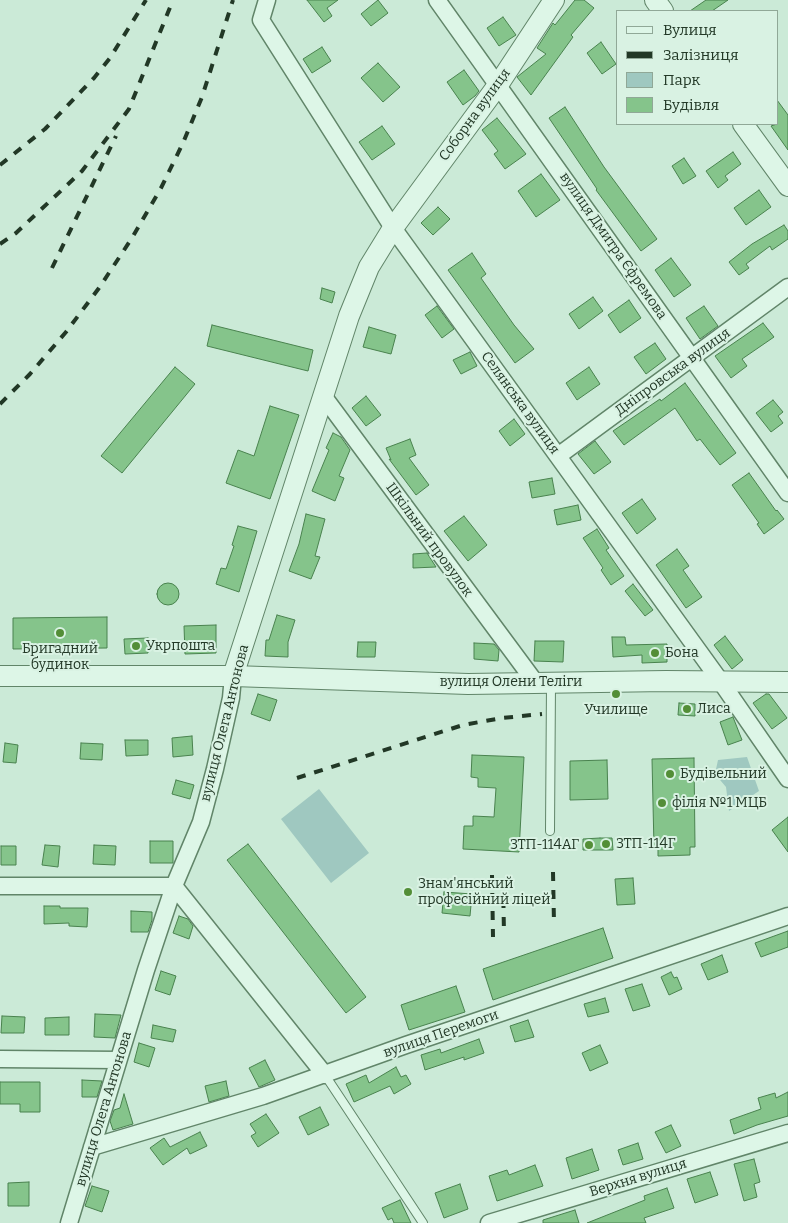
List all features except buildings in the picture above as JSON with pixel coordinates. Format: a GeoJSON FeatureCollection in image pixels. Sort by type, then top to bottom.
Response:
{"type":"FeatureCollection","features":[{"type":"Feature","properties":{"kind":"street","name":"Селянська вулиця"},"geometry":{"type":"LineString","coordinates":[[267,0],[261,20],[393,228],[721,682],[788,779]]}},
{"type":"Feature","properties":{"kind":"street","name":"вулиця Дмитра Єфремова"},"geometry":{"type":"LineString","coordinates":[[437,0],[788,493]]}},
{"type":"Feature","properties":{"kind":"street","name":"Соборна вулиця"},"geometry":{"type":"LineString","coordinates":[[393,228],[498,85],[554,0]]}},
{"type":"Feature","properties":{"kind":"street"},"geometry":{"type":"LineString","coordinates":[[745,125],[788,186]]}},
{"type":"Feature","properties":{"kind":"street","name":"вулиця Олега Антонова"},"geometry":{"type":"LineString","coordinates":[[69,1223],[146,970],[174,886],[203,813],[223,734],[234,676],[349,316],[360,288],[380,248],[393,228]]}},
{"type":"Feature","properties":{"kind":"street","name":"Дніпровська вулиця"},"geometry":{"type":"LineString","coordinates":[[558,456],[788,287]]}},
{"type":"Feature","properties":{"kind":"street","name":"Шкільний провулок"},"geometry":{"type":"LineString","coordinates":[[324,397],[543,682]]}},
{"type":"Feature","properties":{"kind":"street","name":"вулиця Олени Теліги"},"geometry":{"type":"LineString","coordinates":[[0,676],[234,676],[468,684],[543,682],[788,682]]}},
{"type":"Feature","properties":{"kind":"street"},"geometry":{"type":"LineString","coordinates":[[0,886],[174,886],[325,1075]]}},
{"type":"Feature","properties":{"kind":"street","name":"вулиця Перемоги"},"geometry":{"type":"LineString","coordinates":[[92,1147],[263,1096],[406,1045],[788,916]]}},
{"type":"Feature","properties":{"kind":"street"},"geometry":{"type":"LineString","coordinates":[[0,1059],[118,1060]]}},
{"type":"Feature","properties":{"kind":"street","name":"Верхня вулиця"},"geometry":{"type":"LineString","coordinates":[[489,1223],[788,1133]]}},
{"type":"Feature","properties":{"kind":"lane"},"geometry":{"type":"LineString","coordinates":[[543,682],[550,832]]}},
{"type":"Feature","properties":{"kind":"lane"},"geometry":{"type":"LineString","coordinates":[[325,1075],[423,1223]]}},
{"type":"Feature","properties":{"kind":"green space"},"geometry":{"type":"Polygon","coordinates":[[[747,757],[759,791],[729,811],[726,787],[715,774],[718,760],[747,757]]]}},
{"type":"Feature","properties":{"kind":"green space"},"geometry":{"type":"Polygon","coordinates":[[[319,789],[369,853],[331,883],[281,819],[319,789]]]}},
{"type":"Feature","properties":{"kind":"railway"},"geometry":{"type":"LineString","coordinates":[[0,165],[45,129],[94,78],[110,58],[146,0]]}},
{"type":"Feature","properties":{"kind":"railway"},"geometry":{"type":"LineString","coordinates":[[0,244],[16,233],[82,171],[129,109],[173,0]]}},
{"type":"Feature","properties":{"kind":"railway"},"geometry":{"type":"LineString","coordinates":[[0,404],[30,374],[66,332],[99,288],[132,238],[161,188],[183,143],[202,97],[233,0]]}},
{"type":"Feature","properties":{"kind":"railway"},"geometry":{"type":"LineString","coordinates":[[52,268],[116,136]]}},
{"type":"Feature","properties":{"kind":"railway"},"geometry":{"type":"LineString","coordinates":[[297,778],[463,725],[502,718],[542,714]]}},
{"type":"Feature","properties":{"kind":"railway"},"geometry":{"type":"LineString","coordinates":[[553,872],[554,924]]}},
{"type":"Feature","properties":{"kind":"railway"},"geometry":{"type":"LineString","coordinates":[[492,875],[493,937]]}},
{"type":"Feature","properties":{"kind":"railway"},"geometry":{"type":"LineString","coordinates":[[503,881],[504,934]]}},
{"type":"Feature","properties":{"kind":"place","name":"Бригадний будинок"},"geometry":{"type":"Point","coordinates":[60,633]}},
{"type":"Feature","properties":{"kind":"place","name":"Укрпошта"},"geometry":{"type":"Point","coordinates":[136,646]}},
{"type":"Feature","properties":{"kind":"place","name":"Бона"},"geometry":{"type":"Point","coordinates":[655,653]}},
{"type":"Feature","properties":{"kind":"place","name":"Училище"},"geometry":{"type":"Point","coordinates":[616,694]}},
{"type":"Feature","properties":{"kind":"place","name":"Лиса"},"geometry":{"type":"Point","coordinates":[687,709]}},
{"type":"Feature","properties":{"kind":"place","name":"Будівельний"},"geometry":{"type":"Point","coordinates":[670,774]}},
{"type":"Feature","properties":{"kind":"place","name":"філія №1 МЦБ"},"geometry":{"type":"Point","coordinates":[662,803]}},
{"type":"Feature","properties":{"kind":"place","name":"ЗТП-114Г"},"geometry":{"type":"Point","coordinates":[606,844]}},
{"type":"Feature","properties":{"kind":"place","name":"ЗТП-114АГ"},"geometry":{"type":"Point","coordinates":[589,845]}},
{"type":"Feature","properties":{"kind":"place","name":"Знам'янський професійний ліцей"},"geometry":{"type":"Point","coordinates":[408,892]}}]}
